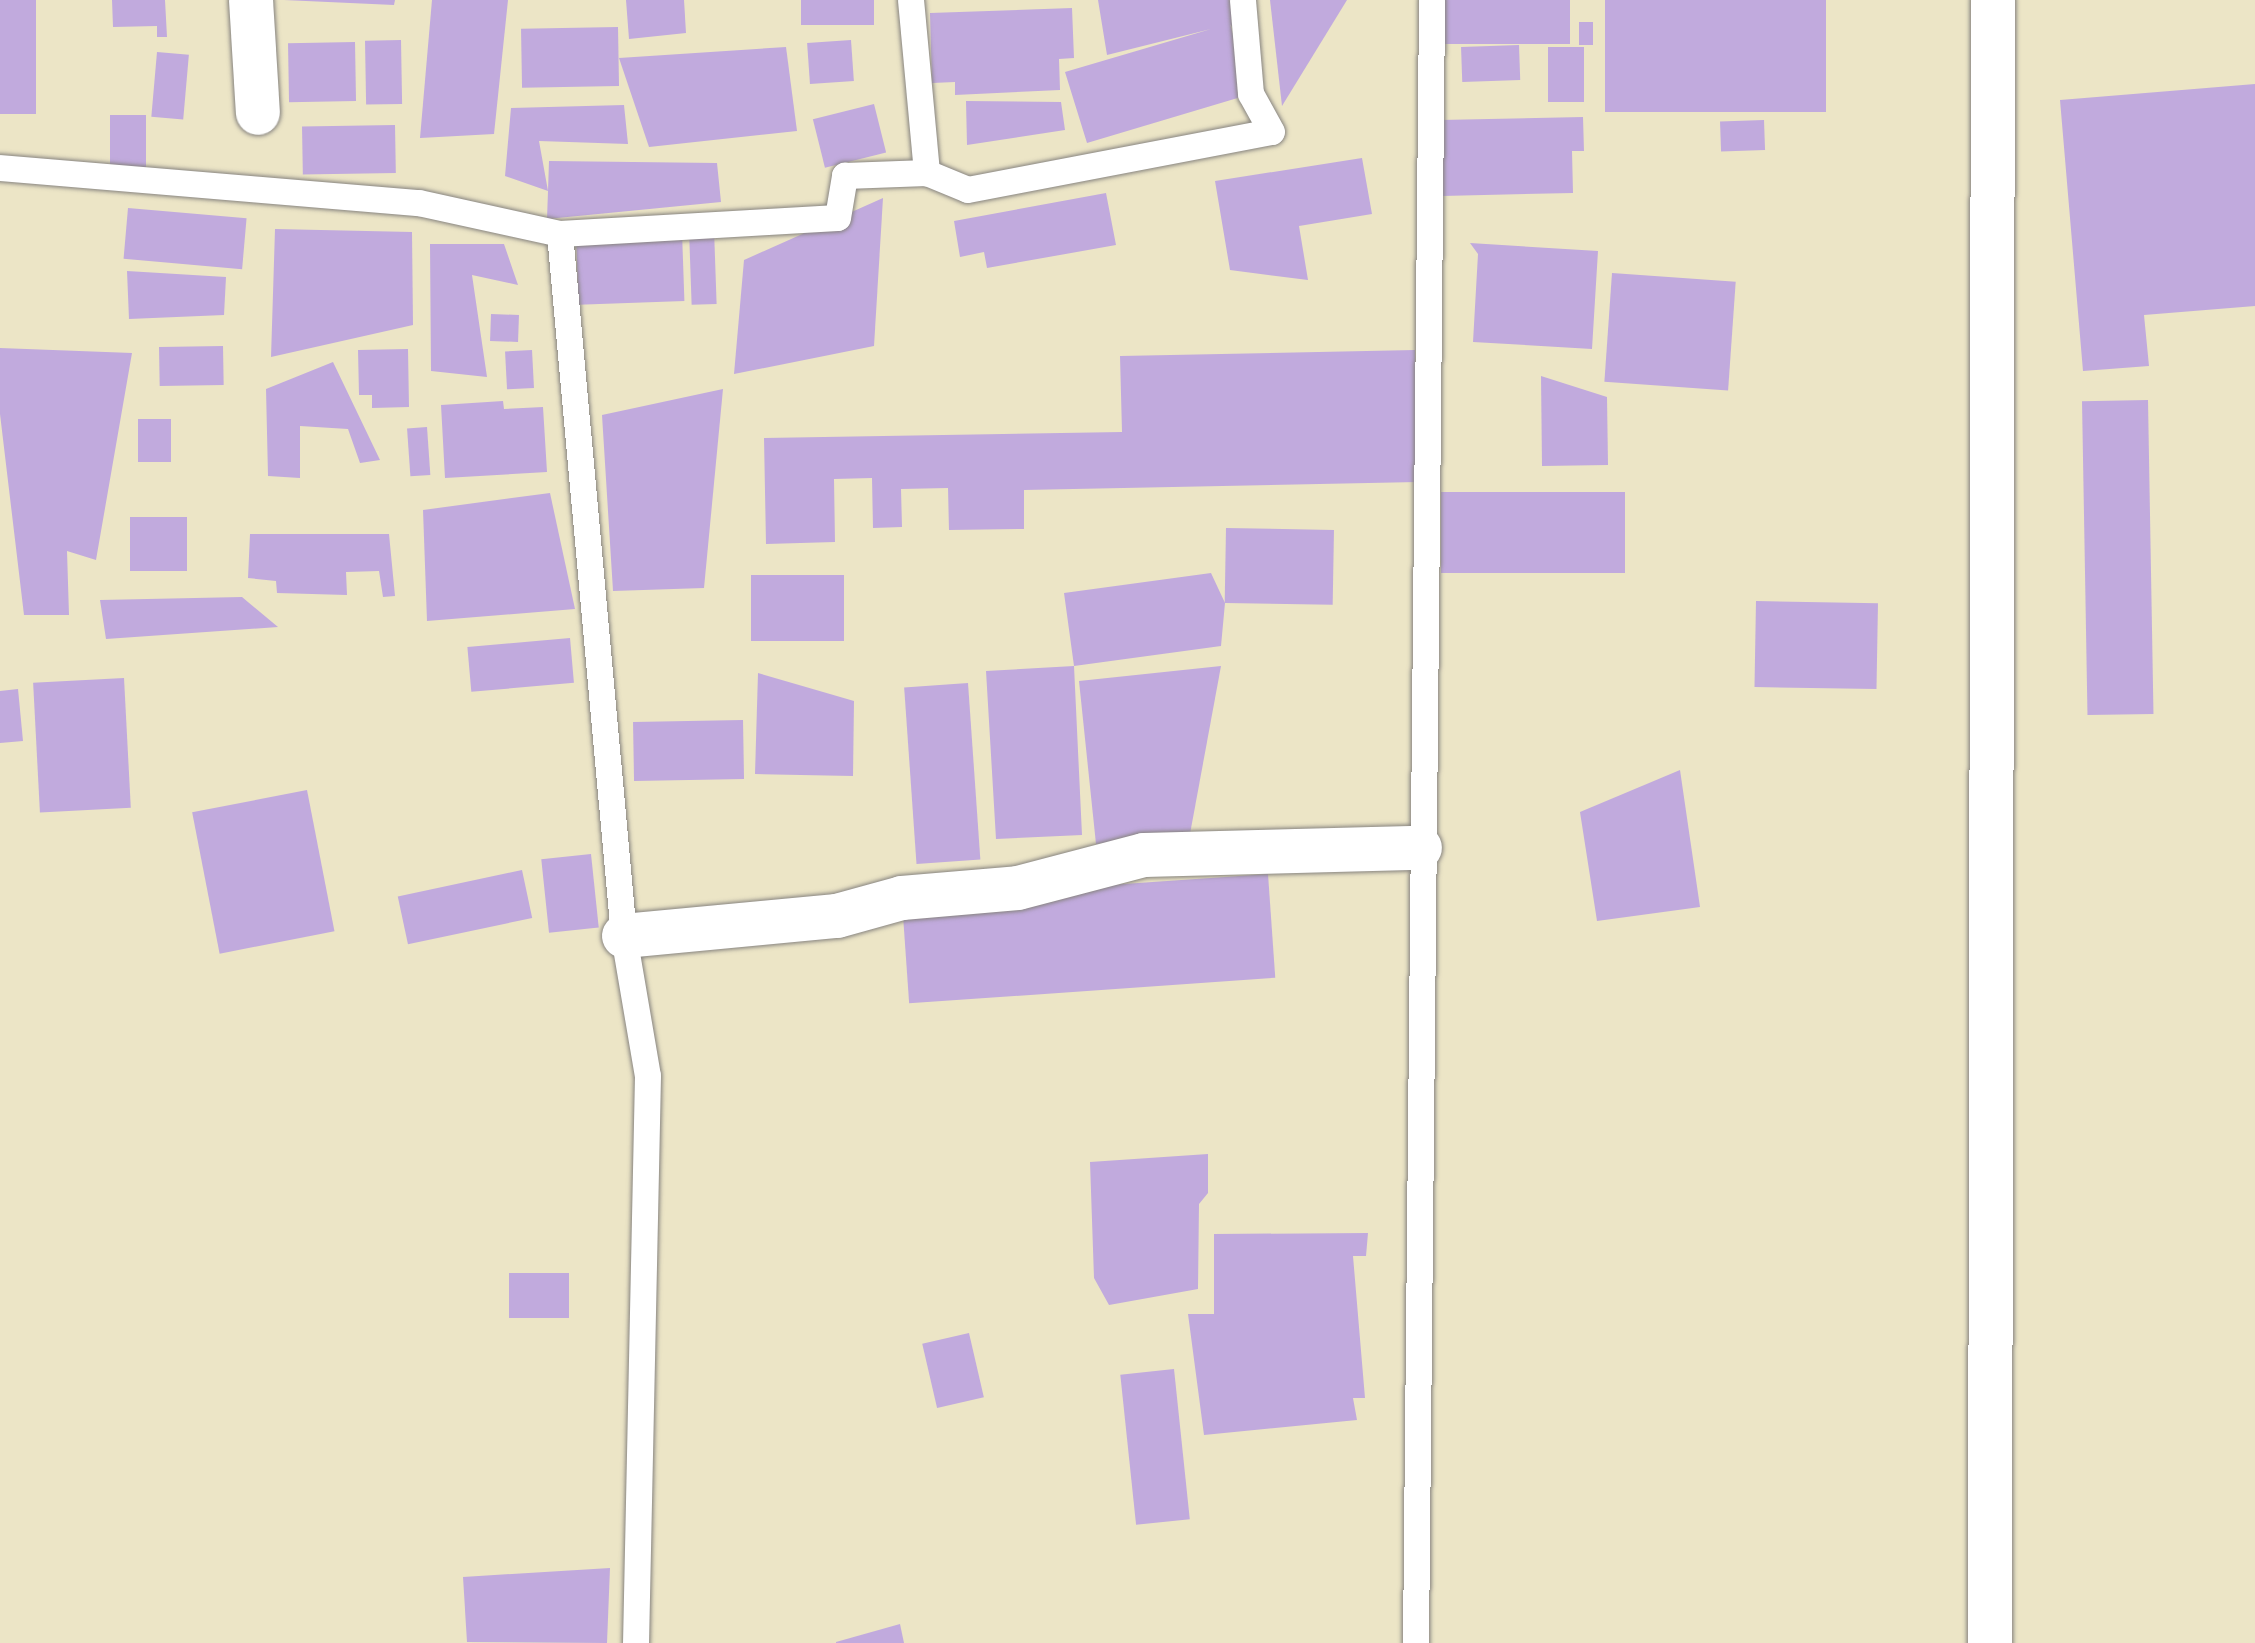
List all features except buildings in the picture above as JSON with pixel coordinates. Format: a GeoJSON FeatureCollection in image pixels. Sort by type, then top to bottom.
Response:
{"type":"FeatureCollection","features":[{"type":"Feature","properties":{"kind":"main road"},"geometry":{"type":"LineString","coordinates":[[251,0],[258,113]]}},
{"type":"Feature","properties":{"kind":"main road"},"geometry":{"type":"LineString","coordinates":[[1990,1643],[1993,0]]}},
{"type":"Feature","properties":{"kind":"main road"},"geometry":{"type":"LineString","coordinates":[[624,936],[837,916],[902,898],[1018,888],[1144,855],[1420,848]]}},
{"type":"Feature","properties":{"kind":"lane"},"geometry":{"type":"LineString","coordinates":[[911,0],[927,173]]}},
{"type":"Feature","properties":{"kind":"lane"},"geometry":{"type":"LineString","coordinates":[[0,168],[419,203],[560,234],[838,218],[845,176],[927,173],[968,190],[1272,132],[1251,94],[1243,0]]}},
{"type":"Feature","properties":{"kind":"lane"},"geometry":{"type":"LineString","coordinates":[[1416,1643],[1420,848],[1432,0]]}},
{"type":"Feature","properties":{"kind":"lane"},"geometry":{"type":"LineString","coordinates":[[560,234],[624,936],[648,1076],[636,1643]]}}]}
